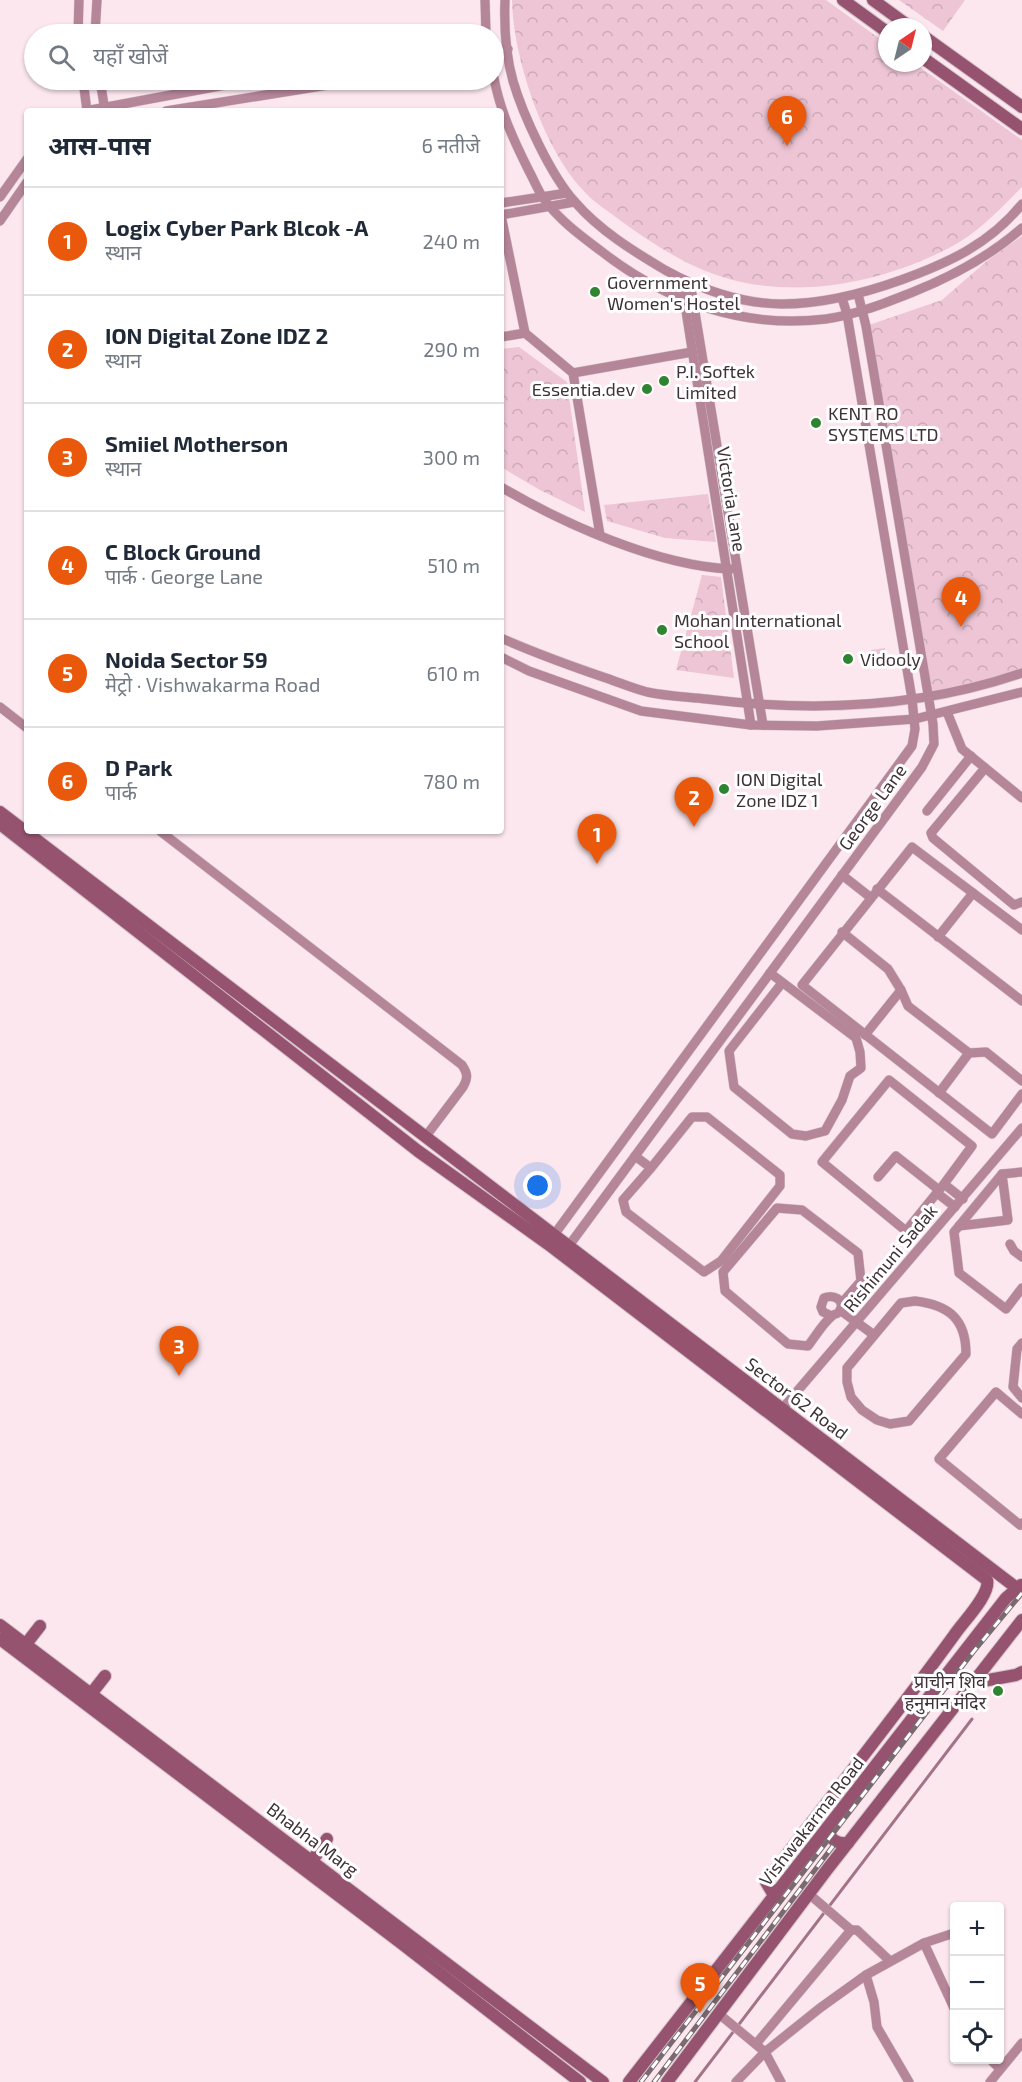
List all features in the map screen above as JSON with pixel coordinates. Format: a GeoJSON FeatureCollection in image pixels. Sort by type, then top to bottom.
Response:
{"type":"FeatureCollection","features":[{"type":"Feature","properties":{"kind":"street"},"geometry":{"type":"LineString","coordinates":[[78,24],[79,0]]}},
{"type":"Feature","properties":{"kind":"street"},"geometry":{"type":"LineString","coordinates":[[96,24],[97,0]]}},
{"type":"Feature","properties":{"kind":"street"},"geometry":{"type":"LineString","coordinates":[[485,0],[487,24]]}},
{"type":"Feature","properties":{"kind":"street"},"geometry":{"type":"LineString","coordinates":[[504,0],[513,81],[550,166],[567,193],[595,222],[623,243],[686,280],[715,291],[780,304],[842,298],[954,260],[983,242],[1022,204]]}},
{"type":"Feature","properties":{"kind":"street"},"geometry":{"type":"LineString","coordinates":[[843,0],[878,25]]}},
{"type":"Feature","properties":{"kind":"street"},"geometry":{"type":"LineString","coordinates":[[873,0],[898,18]]}},
{"type":"Feature","properties":{"kind":"street"},"geometry":{"type":"LineString","coordinates":[[932,42],[1022,107]]}},
{"type":"Feature","properties":{"kind":"street"},"geometry":{"type":"LineString","coordinates":[[504,50],[508,49]]}},
{"type":"Feature","properties":{"kind":"street"},"geometry":{"type":"LineString","coordinates":[[932,64],[1022,129]]}},
{"type":"Feature","properties":{"kind":"street"},"geometry":{"type":"LineString","coordinates":[[84,90],[86,108]]}},
{"type":"Feature","properties":{"kind":"street"},"geometry":{"type":"LineString","coordinates":[[101,90],[104,108]]}},
{"type":"Feature","properties":{"kind":"street"},"geometry":{"type":"LineString","coordinates":[[109,108],[201,90]]}},
{"type":"Feature","properties":{"kind":"street"},"geometry":{"type":"LineString","coordinates":[[185,108],[297,90]]}},
{"type":"Feature","properties":{"kind":"street"},"geometry":{"type":"LineString","coordinates":[[497,90],[501,108]]}},
{"type":"Feature","properties":{"kind":"street"},"geometry":{"type":"LineString","coordinates":[[504,117],[542,196],[572,228],[611,259],[645,281],[712,310],[765,321],[828,319],[847,314],[896,299],[959,271],[996,250],[1022,228]]}},
{"type":"Feature","properties":{"kind":"street"},"geometry":{"type":"LineString","coordinates":[[0,197],[24,163]]}},
{"type":"Feature","properties":{"kind":"street"},"geometry":{"type":"LineString","coordinates":[[0,221],[24,186]]}},
{"type":"Feature","properties":{"kind":"street"},"geometry":{"type":"LineString","coordinates":[[504,202],[567,193]]}},
{"type":"Feature","properties":{"kind":"street"},"geometry":{"type":"LineString","coordinates":[[504,215],[574,202]]}},
{"type":"Feature","properties":{"kind":"street"},"geometry":{"type":"LineString","coordinates":[[504,230],[525,333],[573,373],[600,536]]}},
{"type":"Feature","properties":{"kind":"street"},"geometry":{"type":"LineString","coordinates":[[611,259],[623,243]]}},
{"type":"Feature","properties":{"kind":"street","name":"Victoria Lane"},"geometry":{"type":"LineString","coordinates":[[686,280],[732,569],[751,725]]}},
{"type":"Feature","properties":{"kind":"street","name":"George Lane"},"geometry":{"type":"LineString","coordinates":[[565,1250],[922,767],[934,744],[932,716],[866,326],[858,294]]}},
{"type":"Feature","properties":{"kind":"street","name":"George Lane"},"geometry":{"type":"LineString","coordinates":[[551,1240],[912,746],[915,719],[912,699],[847,314],[842,298]]}},
{"type":"Feature","properties":{"kind":"street","name":"Victoria Lane"},"geometry":{"type":"LineString","coordinates":[[689,302],[692,352],[763,725]]}},
{"type":"Feature","properties":{"kind":"street"},"geometry":{"type":"LineString","coordinates":[[504,336],[525,333]]}},
{"type":"Feature","properties":{"kind":"street"},"geometry":{"type":"LineString","coordinates":[[573,373],[692,352]]}},
{"type":"Feature","properties":{"kind":"street"},"geometry":{"type":"LineString","coordinates":[[504,489],[533,506],[600,536],[669,558],[710,568],[732,569]]}},
{"type":"Feature","properties":{"kind":"street"},"geometry":{"type":"LineString","coordinates":[[504,639],[537,655],[647,692],[759,705],[814,707],[876,704],[999,681],[1022,673]]}},
{"type":"Feature","properties":{"kind":"street"},"geometry":{"type":"LineString","coordinates":[[504,658],[529,671],[641,711],[751,725],[817,726],[915,719],[1022,692]]}},
{"type":"Feature","properties":{"kind":"street"},"geometry":{"type":"LineString","coordinates":[[0,707],[24,726]]}},
{"type":"Feature","properties":{"kind":"street"},"geometry":{"type":"LineString","coordinates":[[946,712],[962,749],[1022,798]]}},
{"type":"Feature","properties":{"kind":"street"},"geometry":{"type":"LineString","coordinates":[[927,811],[971,756]]}},
{"type":"Feature","properties":{"kind":"street"},"geometry":{"type":"LineString","coordinates":[[985,768],[931,833],[933,838],[1014,905],[1022,902]]}},
{"type":"Feature","properties":{"kind":"street"},"geometry":{"type":"LineString","coordinates":[[0,812],[24,830]]}},
{"type":"Feature","properties":{"kind":"street"},"geometry":{"type":"LineString","coordinates":[[0,824],[418,1151],[551,1240]]}},
{"type":"Feature","properties":{"kind":"street"},"geometry":{"type":"LineString","coordinates":[[29,834],[426,1136],[551,1240]]}},
{"type":"Feature","properties":{"kind":"street"},"geometry":{"type":"LineString","coordinates":[[164,834],[462,1065],[467,1079],[463,1087],[426,1136]]}},
{"type":"Feature","properties":{"kind":"street"},"geometry":{"type":"LineString","coordinates":[[1022,930],[912,847],[802,984],[992,1134],[1022,1094]]}},
{"type":"Feature","properties":{"kind":"street"},"geometry":{"type":"LineString","coordinates":[[842,876],[870,897]]}},
{"type":"Feature","properties":{"kind":"street"},"geometry":{"type":"LineString","coordinates":[[877,889],[1021,999]]}},
{"type":"Feature","properties":{"kind":"street"},"geometry":{"type":"LineString","coordinates":[[938,937],[973,893]]}},
{"type":"Feature","properties":{"kind":"street"},"geometry":{"type":"LineString","coordinates":[[842,933],[888,969],[908,1006],[969,1053],[986,1052],[1022,1081]]}},
{"type":"Feature","properties":{"kind":"street"},"geometry":{"type":"LineString","coordinates":[[770,974],[856,1038],[860,1052],[861,1068],[850,1076],[842,1100],[825,1131],[806,1136],[792,1134],[734,1087],[732,1082],[729,1051],[782,983]]}},
{"type":"Feature","properties":{"kind":"street"},"geometry":{"type":"LineString","coordinates":[[865,1035],[901,990]]}},
{"type":"Feature","properties":{"kind":"street"},"geometry":{"type":"LineString","coordinates":[[939,1093],[969,1053]]}},
{"type":"Feature","properties":{"kind":"street"},"geometry":{"type":"LineString","coordinates":[[889,1080],[972,1146],[940,1189],[906,1231],[822,1162],[889,1080]]}},
{"type":"Feature","properties":{"kind":"street"},"geometry":{"type":"LineString","coordinates":[[692,1117],[707,1118],[780,1175],[780,1186],[721,1261],[705,1272],[626,1212],[623,1200],[651,1168],[692,1117]]}},
{"type":"Feature","properties":{"kind":"street","name":"Rishimuni Sadak"},"geometry":{"type":"LineString","coordinates":[[782,1409],[1022,1128]]}},
{"type":"Feature","properties":{"kind":"street"},"geometry":{"type":"LineString","coordinates":[[635,1156],[651,1168]]}},
{"type":"Feature","properties":{"kind":"street"},"geometry":{"type":"LineString","coordinates":[[878,1177],[896,1156],[940,1189],[956,1207]]}},
{"type":"Feature","properties":{"kind":"street"},"geometry":{"type":"LineString","coordinates":[[1022,1172],[1002,1174],[954,1232],[959,1273],[1006,1309],[1022,1288]]}},
{"type":"Feature","properties":{"kind":"street"},"geometry":{"type":"LineString","coordinates":[[959,1226],[1008,1220],[1002,1174]]}},
{"type":"Feature","properties":{"kind":"street"},"geometry":{"type":"LineString","coordinates":[[940,1189],[980,1201]]}},
{"type":"Feature","properties":{"kind":"street"},"geometry":{"type":"LineString","coordinates":[[777,1208],[802,1210],[858,1252],[861,1281],[838,1310],[808,1346],[788,1344],[725,1291],[723,1272],[777,1208]]}},
{"type":"Feature","properties":{"kind":"street","name":"Sector 62 Road"},"geometry":{"type":"LineString","coordinates":[[551,1240],[782,1409],[987,1580],[988,1588],[927,1673]]}},
{"type":"Feature","properties":{"kind":"street"},"geometry":{"type":"LineString","coordinates":[[1010,1244],[1014,1251],[1022,1257]]}},
{"type":"Feature","properties":{"kind":"street","name":"Sector 62 Road"},"geometry":{"type":"LineString","coordinates":[[565,1250],[870,1484],[1020,1586]]}},
{"type":"Feature","properties":{"kind":"street"},"geometry":{"type":"LineString","coordinates":[[915,1300],[933,1303],[951,1313],[962,1326],[966,1341],[966,1354],[909,1421],[890,1424],[862,1410],[851,1397],[847,1382],[847,1368],[874,1335],[901,1303],[915,1300]]}},
{"type":"Feature","properties":{"kind":"street"},"geometry":{"type":"LineString","coordinates":[[838,1310],[874,1335]]}},
{"type":"Feature","properties":{"kind":"street"},"geometry":{"type":"LineString","coordinates":[[1022,1343],[1017,1349],[1013,1387],[1022,1398]]}},
{"type":"Feature","properties":{"kind":"street"},"geometry":{"type":"LineString","coordinates":[[1022,1414],[996,1392],[939,1459],[1020,1525],[1022,1523]]}},
{"type":"Feature","properties":{"kind":"street","name":"Vishwakarma Road"},"geometry":{"type":"LineString","coordinates":[[629,2082],[1006,1598],[1020,1586]]}},
{"type":"Feature","properties":{"kind":"street"},"geometry":{"type":"LineString","coordinates":[[667,2082],[830,1866],[1022,1620]]}},
{"type":"Feature","properties":{"kind":"street","name":"Bhabha Marg"},"geometry":{"type":"LineString","coordinates":[[0,1625],[603,2082]]}},
{"type":"Feature","properties":{"kind":"street"},"geometry":{"type":"LineString","coordinates":[[26,1644],[40,1626]]}},
{"type":"Feature","properties":{"kind":"street","name":"Bhabha Marg"},"geometry":{"type":"LineString","coordinates":[[0,1639],[580,2082]]}},
{"type":"Feature","properties":{"kind":"street"},"geometry":{"type":"LineString","coordinates":[[972,1683],[1016,1676],[1022,1672]]}},
{"type":"Feature","properties":{"kind":"street"},"geometry":{"type":"LineString","coordinates":[[774,1897],[766,1882],[838,1787],[927,1673],[941,1683]]}},
{"type":"Feature","properties":{"kind":"street"},"geometry":{"type":"LineString","coordinates":[[91,1694],[105,1676]]}},
{"type":"Feature","properties":{"kind":"street"},"geometry":{"type":"LineString","coordinates":[[838,1787],[849,1802]]}},
{"type":"Feature","properties":{"kind":"street"},"geometry":{"type":"LineString","coordinates":[[828,1828],[829,1835],[834,1841],[841,1844],[848,1843]]}},
{"type":"Feature","properties":{"kind":"street"},"geometry":{"type":"LineString","coordinates":[[312,1861],[327,1839]]}},
{"type":"Feature","properties":{"kind":"street"},"geometry":{"type":"LineString","coordinates":[[811,1850],[824,1853],[829,1859],[830,1866]]}},
{"type":"Feature","properties":{"kind":"street"},"geometry":{"type":"LineString","coordinates":[[809,1894],[851,1930],[857,1930],[890,1961]]}},
{"type":"Feature","properties":{"kind":"street"},"geometry":{"type":"LineString","coordinates":[[756,2044],[851,1930]]}},
{"type":"Feature","properties":{"kind":"street"},"geometry":{"type":"LineString","coordinates":[[736,2082],[765,2052],[866,1975],[924,1943],[950,1934]]}},
{"type":"Feature","properties":{"kind":"street"},"geometry":{"type":"LineString","coordinates":[[924,1943],[950,1999]]}},
{"type":"Feature","properties":{"kind":"street"},"geometry":{"type":"LineString","coordinates":[[866,1975],[874,2002],[877,2027],[909,2082]]}},
{"type":"Feature","properties":{"kind":"street"},"geometry":{"type":"LineString","coordinates":[[720,2014],[765,2052],[781,2082]]}},
{"type":"Feature","properties":{"kind":"street"},"geometry":{"type":"LineString","coordinates":[[990,2082],[1022,2043]]}},
{"type":"Feature","properties":{"kind":"street"},"geometry":{"type":"LineString","coordinates":[[995,2064],[1000,2069]]}},
{"type":"Feature","properties":{"kind":"street"},"geometry":{"type":"LineString","coordinates":[[580,2082],[588,2071]]}},
{"type":"Feature","properties":{"kind":"green space"},"geometry":{"type":"Polygon","coordinates":[[[512,0],[826,0],[878,38],[878,72],[927,72],[1022,140],[1022,187],[969,236],[925,259],[874,277],[848,283],[794,288],[767,286],[724,278],[692,265],[661,248],[603,208],[582,189],[555,150],[543,126],[524,74],[512,0]]]}},
{"type":"Feature","properties":{"kind":"green space"},"geometry":{"type":"Polygon","coordinates":[[[899,0],[965,0],[943,31],[932,23],[932,18],[925,18],[899,0]]]}},
{"type":"Feature","properties":{"kind":"green space"},"geometry":{"type":"Polygon","coordinates":[[[1022,236],[1022,672],[927,696],[866,326],[942,300],[988,260],[1022,236]]]}},
{"type":"Feature","properties":{"kind":"green space"},"geometry":{"type":"Polygon","coordinates":[[[519,347],[567,382],[585,512],[504,469],[504,349],[519,347]]]}},
{"type":"Feature","properties":{"kind":"green space"},"geometry":{"type":"Polygon","coordinates":[[[708,494],[716,542],[665,538],[607,521],[604,505],[708,494]]]}},
{"type":"Feature","properties":{"kind":"green space"},"geometry":{"type":"Polygon","coordinates":[[[702,575],[721,577],[734,678],[676,670],[702,575]]]}},
{"type":"Feature","properties":{"kind":"green space"},"geometry":{"type":"Polygon","coordinates":[[[885,648],[887,664],[862,667],[860,660],[872,659],[871,650],[885,648]]]}},
{"type":"Feature","properties":{"kind":"waterway"},"geometry":{"type":"LineString","coordinates":[[695,2082],[972,1719]]}},
{"type":"Feature","properties":{"kind":"railway"},"geometry":{"type":"LineString","coordinates":[[641,2082],[974,1651],[1022,1593]]}},
{"type":"Feature","properties":{"kind":"railway"},"geometry":{"type":"LineString","coordinates":[[654,2082],[833,1846]]}},
{"type":"Feature","properties":{"kind":"place","name":"D Park"},"geometry":{"type":"Point","coordinates":[787,146]}},
{"type":"Feature","properties":{"kind":"place","name":"Government Women's Hostel"},"geometry":{"type":"Point","coordinates":[595,292]}},
{"type":"Feature","properties":{"kind":"place","name":"P.I. Softek Limited"},"geometry":{"type":"Point","coordinates":[664,381]}},
{"type":"Feature","properties":{"kind":"place","name":"Essentia.dev"},"geometry":{"type":"Point","coordinates":[647,389]}},
{"type":"Feature","properties":{"kind":"place","name":"KENT RO SYSTEMS LTD"},"geometry":{"type":"Point","coordinates":[816,423]}},
{"type":"Feature","properties":{"kind":"place","name":"C Block Ground"},"geometry":{"type":"Point","coordinates":[961,627]}},
{"type":"Feature","properties":{"kind":"place","name":"Mohan International School"},"geometry":{"type":"Point","coordinates":[662,630]}},
{"type":"Feature","properties":{"kind":"place","name":"Vidooly"},"geometry":{"type":"Point","coordinates":[848,659]}},
{"type":"Feature","properties":{"kind":"place","name":"ION Digital Zone IDZ 1"},"geometry":{"type":"Point","coordinates":[724,789]}},
{"type":"Feature","properties":{"kind":"place","name":"ION Digital Zone IDZ 2"},"geometry":{"type":"Point","coordinates":[694,827]}},
{"type":"Feature","properties":{"kind":"place","name":"Logix Cyber Park Blcok -A"},"geometry":{"type":"Point","coordinates":[597,864]}},
{"type":"Feature","properties":{"kind":"place","name":"Smiiel Motherson"},"geometry":{"type":"Point","coordinates":[179,1376]}},
{"type":"Feature","properties":{"kind":"place","name":"प्राचीन शिव हनुमान मंदिर"},"geometry":{"type":"Point","coordinates":[998,1691]}},
{"type":"Feature","properties":{"kind":"place","name":"Noida Sector 59"},"geometry":{"type":"Point","coordinates":[700,2013]}}]}
